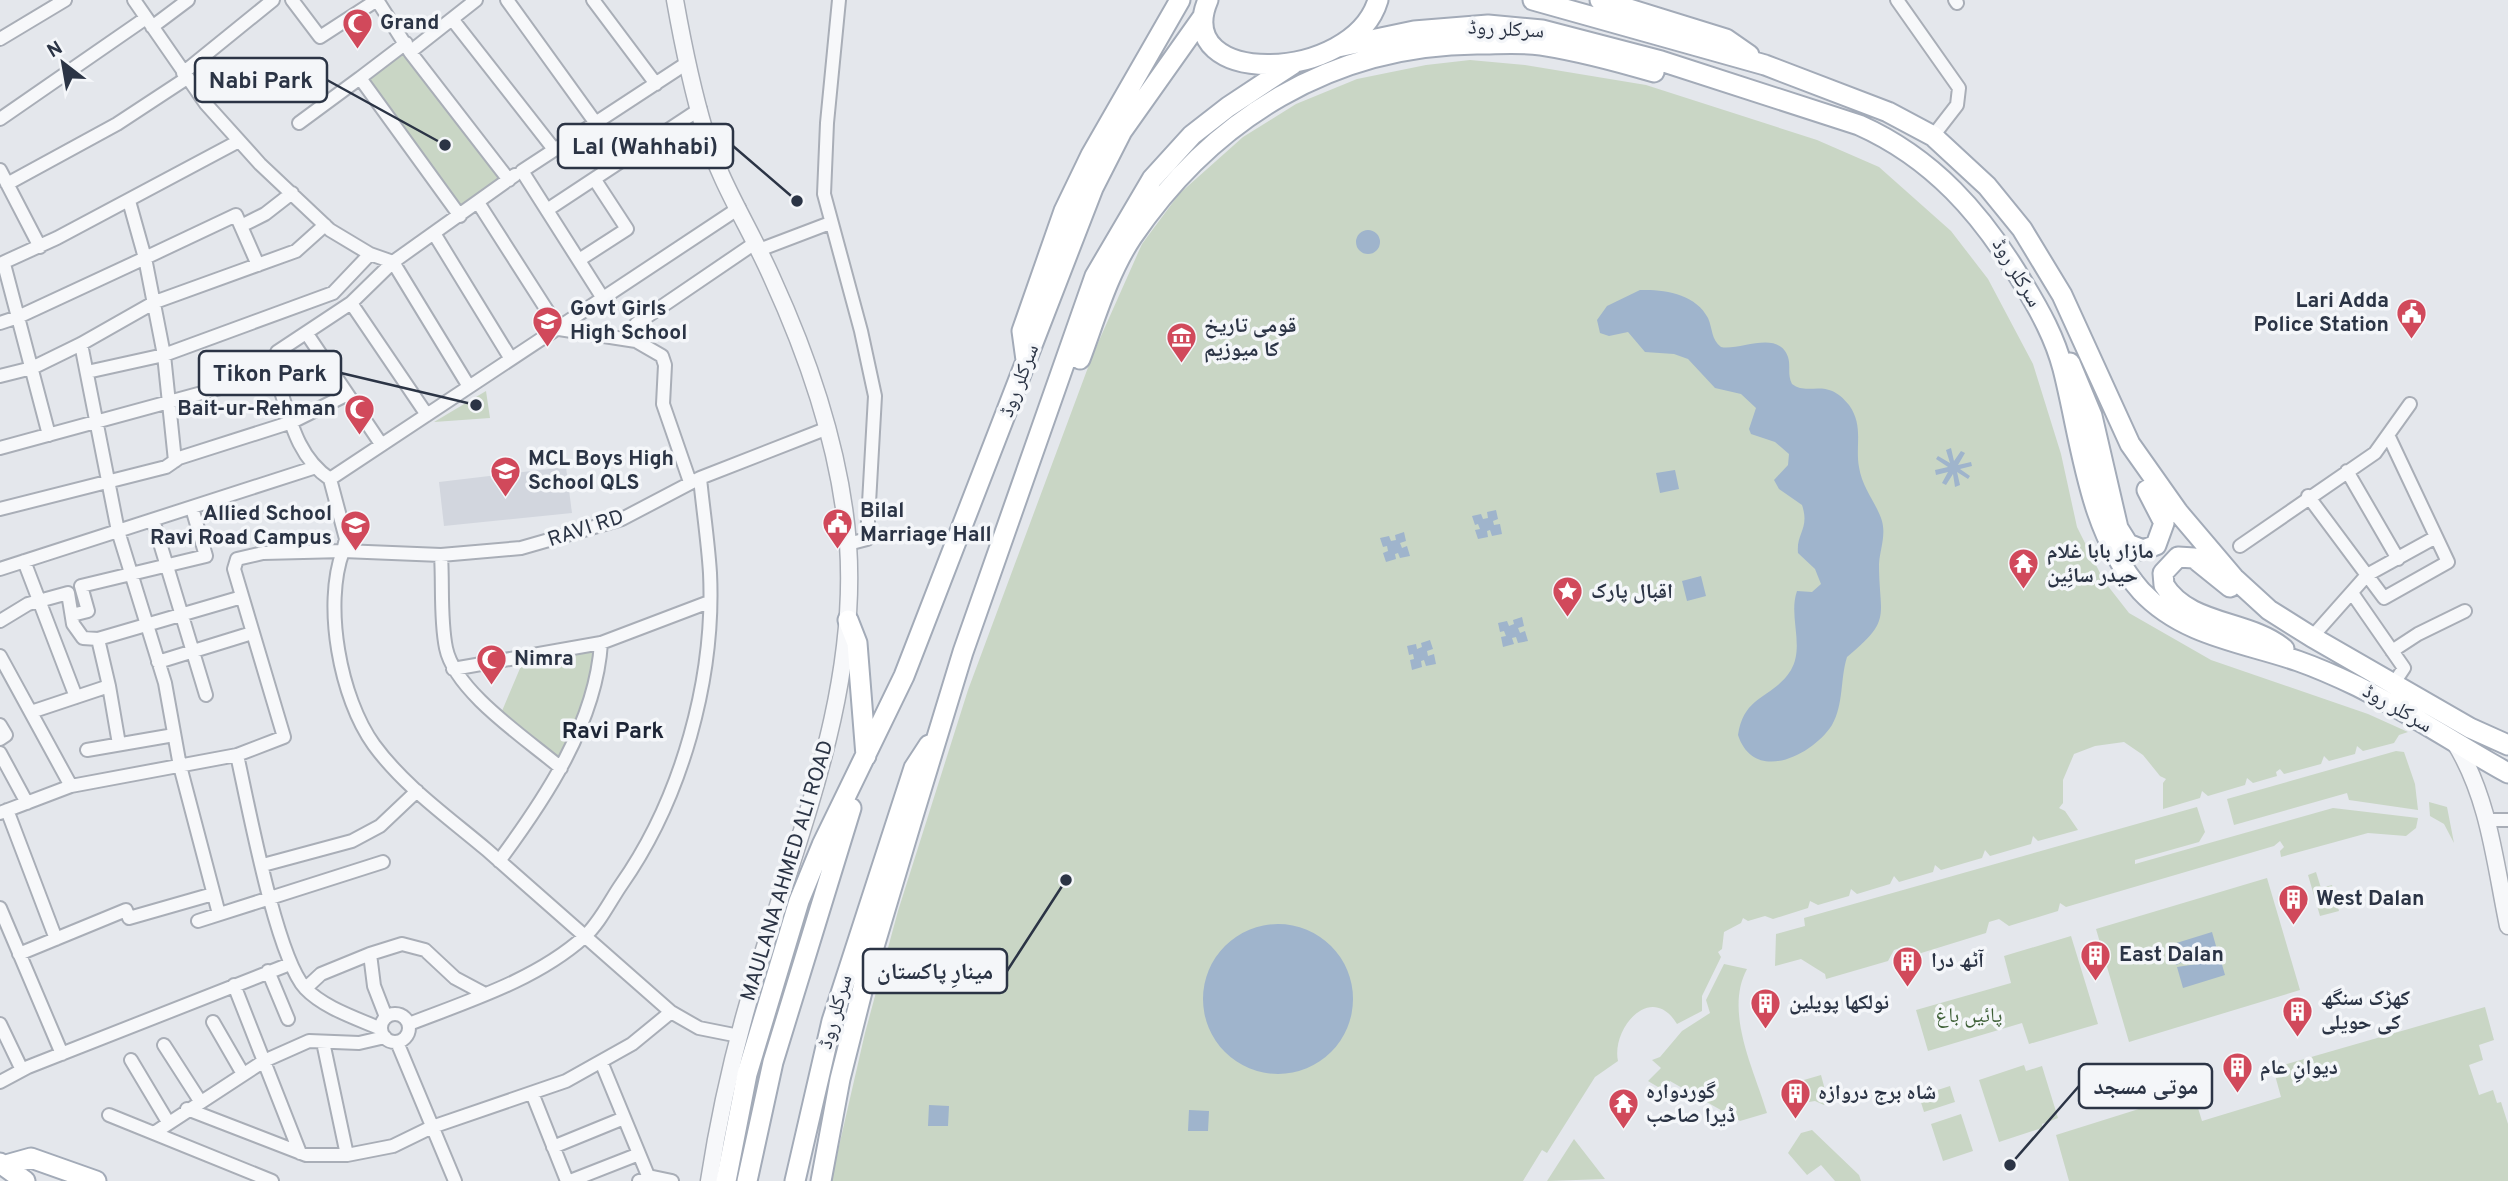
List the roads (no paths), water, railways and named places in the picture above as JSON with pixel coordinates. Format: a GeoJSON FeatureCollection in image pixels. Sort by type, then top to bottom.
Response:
{"type":"FeatureCollection","features":[{"type":"Feature","properties":{"kind":"main road"},"geometry":{"type":"LineString","coordinates":[[1027,364],[1022,331],[1065,211],[1091,155],[1180,0]]}},
{"type":"Feature","properties":{"kind":"main road"},"geometry":{"type":"LineString","coordinates":[[1205,9],[1213,44],[1229,57],[1262,66],[1293,64],[1338,47],[1363,26],[1378,0]]}},
{"type":"Feature","properties":{"kind":"main road","name":"سرکلر روڈ"},"geometry":{"type":"LineString","coordinates":[[1533,0],[1765,65],[1888,112],[1933,136],[1996,197],[2040,258],[2062,295],[2130,444],[2178,512],[2216,559],[2269,610],[2470,728],[2508,745]]}},
{"type":"Feature","properties":{"kind":"main road"},"geometry":{"type":"LineString","coordinates":[[1600,0],[1726,39],[1765,65]]}},
{"type":"Feature","properties":{"kind":"main road","name":"سرکلر روڈ"},"geometry":{"type":"LineString","coordinates":[[726,1181],[747,1074],[791,898],[866,760],[904,676],[1027,364],[1079,223],[1109,154],[1205,9]]}},
{"type":"Feature","properties":{"kind":"main road","name":"سرکلر روڈ"},"geometry":{"type":"LineString","coordinates":[[1338,47],[1414,32],[1488,25],[1542,30],[1595,41],[1713,77],[1859,125],[1886,137],[1940,175],[1992,233],[2052,334],[2099,519],[2129,576],[2143,593],[2179,621],[2204,633],[2298,661],[2355,685],[2508,773]]}},
{"type":"Feature","properties":{"kind":"main road"},"geometry":{"type":"LineString","coordinates":[[1028,469],[1050,436],[1107,290],[1131,239],[1177,179],[1211,144],[1308,80],[1387,52],[1431,45],[1490,44],[1539,45],[1684,81],[1713,77]]}},
{"type":"Feature","properties":{"kind":"main road","name":"سرکلر روڈ"},"geometry":{"type":"LineString","coordinates":[[821,1181],[840,1079],[870,960],[939,732],[1095,276],[1152,179],[1192,135],[1293,64]]}},
{"type":"Feature","properties":{"kind":"main road"},"geometry":{"type":"LineString","coordinates":[[2052,334],[2073,368],[2086,398],[2122,537],[2135,549],[2150,549],[2161,540],[2164,523],[2159,508],[2134,469],[2130,444]]}},
{"type":"Feature","properties":{"kind":"main road"},"geometry":{"type":"LineString","coordinates":[[2269,610],[2239,594],[2194,558],[2178,557],[2163,573],[2164,585],[2177,599],[2213,618],[2279,645],[2298,661]]}},
{"type":"Feature","properties":{"kind":"main road"},"geometry":{"type":"LineString","coordinates":[[848,620],[857,643],[866,760]]}},
{"type":"Feature","properties":{"kind":"main road","name":"سرکلر روڈ"},"geometry":{"type":"LineString","coordinates":[[795,1181],[832,1021],[867,909],[914,768],[939,732]]}},
{"type":"Feature","properties":{"kind":"main road","name":"سرکلر روڈ"},"geometry":{"type":"LineString","coordinates":[[747,1181],[773,1062],[796,977],[866,760]]}},
{"type":"Feature","properties":{"kind":"main road"},"geometry":{"type":"LineString","coordinates":[[3,1164],[31,1158],[96,1181]]}},
{"type":"Feature","properties":{"kind":"main road"},"geometry":{"type":"LineString","coordinates":[[3,1164],[25,1181]]}},
{"type":"Feature","properties":{"kind":"main road"},"geometry":{"type":"LineString","coordinates":[[3,1164],[59,1181]]}},
{"type":"Feature","properties":{"kind":"street"},"geometry":{"type":"LineString","coordinates":[[0,39],[65,0]]}},
{"type":"Feature","properties":{"kind":"street"},"geometry":{"type":"LineString","coordinates":[[134,0],[185,75],[239,141],[324,225],[370,254],[393,262],[468,385]]}},
{"type":"Feature","properties":{"kind":"street"},"geometry":{"type":"LineString","coordinates":[[0,119],[188,0]]}},
{"type":"Feature","properties":{"kind":"street"},"geometry":{"type":"LineString","coordinates":[[7,184],[117,124],[185,75],[273,0]]}},
{"type":"Feature","properties":{"kind":"street"},"geometry":{"type":"LineString","coordinates":[[310,0],[295,4],[320,37],[377,0],[408,48],[509,180]]}},
{"type":"Feature","properties":{"kind":"street"},"geometry":{"type":"LineString","coordinates":[[299,122],[476,0]]}},
{"type":"Feature","properties":{"kind":"street"},"geometry":{"type":"LineString","coordinates":[[507,0],[595,122]]}},
{"type":"Feature","properties":{"kind":"street"},"geometry":{"type":"LineString","coordinates":[[593,0],[656,84]]}},
{"type":"Feature","properties":{"kind":"street","name":"MAULANA AHMED ALI ROAD"},"geometry":{"type":"LineString","coordinates":[[675,0],[705,134],[793,329],[828,428],[848,544],[848,620],[840,680],[820,777],[791,898],[739,1036],[718,1124],[709,1181]]}},
{"type":"Feature","properties":{"kind":"street"},"geometry":{"type":"LineString","coordinates":[[839,0],[827,123],[824,194],[861,331],[875,396],[867,539],[848,544]]}},
{"type":"Feature","properties":{"kind":"street"},"geometry":{"type":"LineString","coordinates":[[1897,0],[1959,88],[1957,104],[1933,136]]}},
{"type":"Feature","properties":{"kind":"street"},"geometry":{"type":"LineString","coordinates":[[452,19],[554,148]]}},
{"type":"Feature","properties":{"kind":"street"},"geometry":{"type":"LineString","coordinates":[[278,352],[351,303],[393,262],[479,204],[554,148],[687,63]]}},
{"type":"Feature","properties":{"kind":"street"},"geometry":{"type":"LineString","coordinates":[[360,78],[460,216]]}},
{"type":"Feature","properties":{"kind":"street"},"geometry":{"type":"LineString","coordinates":[[547,210],[700,110]]}},
{"type":"Feature","properties":{"kind":"street"},"geometry":{"type":"LineString","coordinates":[[49,435],[1,264],[40,247],[239,141]]}},
{"type":"Feature","properties":{"kind":"street"},"geometry":{"type":"LineString","coordinates":[[0,170],[40,247]]}},
{"type":"Feature","properties":{"kind":"street"},"geometry":{"type":"LineString","coordinates":[[522,171],[604,300]]}},
{"type":"Feature","properties":{"kind":"street"},"geometry":{"type":"LineString","coordinates":[[579,260],[627,229],[595,180]]}},
{"type":"Feature","properties":{"kind":"street"},"geometry":{"type":"LineString","coordinates":[[241,226],[265,214],[292,193]]}},
{"type":"Feature","properties":{"kind":"street"},"geometry":{"type":"LineString","coordinates":[[129,201],[155,302],[176,461]]}},
{"type":"Feature","properties":{"kind":"street"},"geometry":{"type":"LineString","coordinates":[[409,1024],[528,975],[585,936],[630,872],[655,827],[690,731],[704,667],[710,572],[695,480],[663,404],[665,365],[662,356],[636,341],[559,329],[479,204]]}},
{"type":"Feature","properties":{"kind":"street"},"geometry":{"type":"LineString","coordinates":[[330,479],[468,385],[604,300],[739,208]]}},
{"type":"Feature","properties":{"kind":"street"},"geometry":{"type":"LineString","coordinates":[[0,323],[236,215],[258,265]]}},
{"type":"Feature","properties":{"kind":"street"},"geometry":{"type":"LineString","coordinates":[[636,324],[757,247],[830,223]]}},
{"type":"Feature","properties":{"kind":"street"},"geometry":{"type":"LineString","coordinates":[[0,376],[32,368],[155,302],[296,251],[324,225]]}},
{"type":"Feature","properties":{"kind":"street"},"geometry":{"type":"LineString","coordinates":[[435,235],[511,359]]}},
{"type":"Feature","properties":{"kind":"street"},"geometry":{"type":"LineString","coordinates":[[87,372],[164,355],[333,293],[370,254]]}},
{"type":"Feature","properties":{"kind":"street"},"geometry":{"type":"LineString","coordinates":[[351,303],[426,415]]}},
{"type":"Feature","properties":{"kind":"street"},"geometry":{"type":"LineString","coordinates":[[307,334],[380,444]]}},
{"type":"Feature","properties":{"kind":"street"},"geometry":{"type":"LineString","coordinates":[[81,344],[118,531],[158,662],[180,766],[219,914]]}},
{"type":"Feature","properties":{"kind":"street"},"geometry":{"type":"LineString","coordinates":[[0,448],[275,373],[299,447],[313,468],[330,479],[345,539],[337,566],[334,596],[336,635],[350,700],[374,746],[417,791],[671,1012],[699,1028],[739,1036]]}},
{"type":"Feature","properties":{"kind":"street"},"geometry":{"type":"LineString","coordinates":[[0,509],[166,467],[176,461],[292,422],[346,395]]}},
{"type":"Feature","properties":{"kind":"street"},"geometry":{"type":"LineString","coordinates":[[2240,546],[2308,496],[2375,453],[2410,404]]}},
{"type":"Feature","properties":{"kind":"street","name":"RAVI RD"},"geometry":{"type":"LineString","coordinates":[[242,597],[234,569],[237,559],[263,553],[343,551],[441,555],[521,548],[622,519],[695,480],[828,428]]}},
{"type":"Feature","properties":{"kind":"street"},"geometry":{"type":"LineString","coordinates":[[2308,496],[2384,598],[2448,562],[2389,437]]}},
{"type":"Feature","properties":{"kind":"street"},"geometry":{"type":"LineString","coordinates":[[0,569],[313,468]]}},
{"type":"Feature","properties":{"kind":"street"},"geometry":{"type":"LineString","coordinates":[[2347,471],[2398,559]]}},
{"type":"Feature","properties":{"kind":"street"},"geometry":{"type":"LineString","coordinates":[[72,615],[88,611],[81,586],[206,556],[192,508]]}},
{"type":"Feature","properties":{"kind":"street"},"geometry":{"type":"LineString","coordinates":[[153,520],[206,695]]}},
{"type":"Feature","properties":{"kind":"street"},"geometry":{"type":"LineString","coordinates":[[2312,636],[2367,575],[2436,537]]}},
{"type":"Feature","properties":{"kind":"street"},"geometry":{"type":"LineString","coordinates":[[441,555],[446,647],[453,669],[497,714],[561,768]]}},
{"type":"Feature","properties":{"kind":"street"},"geometry":{"type":"LineString","coordinates":[[24,561],[76,697]]}},
{"type":"Feature","properties":{"kind":"street"},"geometry":{"type":"LineString","coordinates":[[0,621],[39,601],[68,593],[73,624],[83,638],[98,639],[242,597],[284,737],[237,755],[71,786],[3,811],[56,939]]}},
{"type":"Feature","properties":{"kind":"street"},"geometry":{"type":"LineString","coordinates":[[2353,593],[2404,668],[2394,683]]}},
{"type":"Feature","properties":{"kind":"street"},"geometry":{"type":"LineString","coordinates":[[453,669],[601,643],[709,602]]}},
{"type":"Feature","properties":{"kind":"street"},"geometry":{"type":"LineString","coordinates":[[2392,651],[2418,634],[2465,611]]}},
{"type":"Feature","properties":{"kind":"street"},"geometry":{"type":"LineString","coordinates":[[158,662],[252,633]]}},
{"type":"Feature","properties":{"kind":"street"},"geometry":{"type":"LineString","coordinates":[[98,639],[119,744]]}},
{"type":"Feature","properties":{"kind":"street"},"geometry":{"type":"LineString","coordinates":[[499,861],[546,797],[561,768],[600,668],[601,643]]}},
{"type":"Feature","properties":{"kind":"street"},"geometry":{"type":"LineString","coordinates":[[0,656],[71,786]]}},
{"type":"Feature","properties":{"kind":"street"},"geometry":{"type":"LineString","coordinates":[[31,712],[109,686]]}},
{"type":"Feature","properties":{"kind":"street"},"geometry":{"type":"LineString","coordinates":[[0,725],[6,735],[0,739]]}},
{"type":"Feature","properties":{"kind":"street"},"geometry":{"type":"LineString","coordinates":[[87,750],[174,735]]}},
{"type":"Feature","properties":{"kind":"street"},"geometry":{"type":"LineString","coordinates":[[2455,743],[2468,764],[2487,820],[2508,926]]}},
{"type":"Feature","properties":{"kind":"street"},"geometry":{"type":"LineString","coordinates":[[0,752],[27,803]]}},
{"type":"Feature","properties":{"kind":"street"},"geometry":{"type":"LineString","coordinates":[[153,1133],[264,1061],[309,1041],[359,1043],[387,1031],[400,1014],[409,1024],[408,1034],[387,1031],[315,997],[290,964],[237,755]]}},
{"type":"Feature","properties":{"kind":"street"},"geometry":{"type":"LineString","coordinates":[[263,865],[352,841],[380,827],[417,791]]}},
{"type":"Feature","properties":{"kind":"street"},"geometry":{"type":"LineString","coordinates":[[2487,820],[2508,820]]}},
{"type":"Feature","properties":{"kind":"street"},"geometry":{"type":"LineString","coordinates":[[198,921],[383,862]]}},
{"type":"Feature","properties":{"kind":"street"},"geometry":{"type":"LineString","coordinates":[[19,954],[126,910],[129,918],[213,894]]}},
{"type":"Feature","properties":{"kind":"street"},"geometry":{"type":"LineString","coordinates":[[0,908],[62,1054]]}},
{"type":"Feature","properties":{"kind":"street"},"geometry":{"type":"LineString","coordinates":[[306,988],[321,974],[402,944],[425,950],[455,978],[485,994]]}},
{"type":"Feature","properties":{"kind":"street"},"geometry":{"type":"LineString","coordinates":[[370,954],[374,986],[387,1031],[455,1181]]}},
{"type":"Feature","properties":{"kind":"street"},"geometry":{"type":"LineString","coordinates":[[0,1082],[22,1070],[290,964]]}},
{"type":"Feature","properties":{"kind":"street"},"geometry":{"type":"LineString","coordinates":[[268,971],[288,1019]]}},
{"type":"Feature","properties":{"kind":"street"},"geometry":{"type":"LineString","coordinates":[[234,985],[300,1153]]}},
{"type":"Feature","properties":{"kind":"street"},"geometry":{"type":"LineString","coordinates":[[187,1109],[300,1153],[347,1155],[393,1146],[432,1127],[532,1093],[602,1063],[671,1012]]}},
{"type":"Feature","properties":{"kind":"street"},"geometry":{"type":"LineString","coordinates":[[213,1022],[243,1074]]}},
{"type":"Feature","properties":{"kind":"street"},"geometry":{"type":"LineString","coordinates":[[0,1024],[22,1070]]}},
{"type":"Feature","properties":{"kind":"street"},"geometry":{"type":"LineString","coordinates":[[323,1042],[347,1155]]}},
{"type":"Feature","properties":{"kind":"street"},"geometry":{"type":"LineString","coordinates":[[164,1045],[200,1101]]}},
{"type":"Feature","properties":{"kind":"street"},"geometry":{"type":"LineString","coordinates":[[131,1060],[168,1122]]}},
{"type":"Feature","properties":{"kind":"street"},"geometry":{"type":"LineString","coordinates":[[602,1063],[639,1154],[644,1180],[671,1181]]}},
{"type":"Feature","properties":{"kind":"street"},"geometry":{"type":"LineString","coordinates":[[532,1093],[568,1181],[639,1154]]}},
{"type":"Feature","properties":{"kind":"street"},"geometry":{"type":"LineString","coordinates":[[109,1115],[272,1181]]}},
{"type":"Feature","properties":{"kind":"street"},"geometry":{"type":"LineString","coordinates":[[553,1147],[624,1118]]}},
{"type":"Feature","properties":{"kind":"water"},"geometry":{"type":"Polygon","coordinates":[[[1368,230],[1376,234],[1380,242],[1376,250],[1368,254],[1360,250],[1356,242],[1360,234],[1368,230]]]}},
{"type":"Feature","properties":{"kind":"water"},"geometry":{"type":"Polygon","coordinates":[[[1640,290],[1669,292],[1696,303],[1708,318],[1714,337],[1721,347],[1776,344],[1788,357],[1792,384],[1805,389],[1833,391],[1841,396],[1854,413],[1861,475],[1883,527],[1879,564],[1880,616],[1871,634],[1847,657],[1838,709],[1832,725],[1811,747],[1784,760],[1770,762],[1757,758],[1746,750],[1738,735],[1746,712],[1784,679],[1795,661],[1797,641],[1794,611],[1797,591],[1812,592],[1821,584],[1815,569],[1798,553],[1804,525],[1802,505],[1779,489],[1774,480],[1788,465],[1789,454],[1775,442],[1751,434],[1749,429],[1756,408],[1741,394],[1715,388],[1688,359],[1674,354],[1645,352],[1628,332],[1609,336],[1600,333],[1597,320],[1607,306],[1640,290]]]}},
{"type":"Feature","properties":{"kind":"water"},"geometry":{"type":"Polygon","coordinates":[[[1951,448],[1954,461],[1961,451],[1965,453],[1958,465],[1971,462],[1972,466],[1960,469],[1970,476],[1968,479],[1957,472],[1960,485],[1955,487],[1953,474],[1946,485],[1942,483],[1948,472],[1936,475],[1935,470],[1948,467],[1936,459],[1938,456],[1950,463],[1946,450],[1951,448]]]}},
{"type":"Feature","properties":{"kind":"water"},"geometry":{"type":"Polygon","coordinates":[[[1675,470],[1679,489],[1660,493],[1656,473],[1675,470]]]}},
{"type":"Feature","properties":{"kind":"water"},"geometry":{"type":"Polygon","coordinates":[[[1496,510],[1498,519],[1493,521],[1494,525],[1500,524],[1502,534],[1492,536],[1490,530],[1487,531],[1488,537],[1478,539],[1475,530],[1480,529],[1478,524],[1475,525],[1472,516],[1481,514],[1483,519],[1488,518],[1487,512],[1496,510]]]}},
{"type":"Feature","properties":{"kind":"water"},"geometry":{"type":"Polygon","coordinates":[[[1404,532],[1406,541],[1400,543],[1402,548],[1407,546],[1410,556],[1400,558],[1398,553],[1395,554],[1396,559],[1386,562],[1383,553],[1388,551],[1387,546],[1383,547],[1380,538],[1389,536],[1391,541],[1396,540],[1395,535],[1404,532]]]}},
{"type":"Feature","properties":{"kind":"water"},"geometry":{"type":"Polygon","coordinates":[[[1701,576],[1706,596],[1687,601],[1682,581],[1701,576]]]}},
{"type":"Feature","properties":{"kind":"water"},"geometry":{"type":"Polygon","coordinates":[[[1522,617],[1524,626],[1518,628],[1520,633],[1525,631],[1528,641],[1518,643],[1516,637],[1512,638],[1514,644],[1503,647],[1501,637],[1506,636],[1504,631],[1500,632],[1498,623],[1507,621],[1509,626],[1514,624],[1513,620],[1522,617]]]}},
{"type":"Feature","properties":{"kind":"water"},"geometry":{"type":"Polygon","coordinates":[[[1430,640],[1433,649],[1427,651],[1428,656],[1434,654],[1436,664],[1426,666],[1424,660],[1421,661],[1422,667],[1412,670],[1410,660],[1414,659],[1413,654],[1409,655],[1407,646],[1416,644],[1417,649],[1422,647],[1421,643],[1430,640]]]}},
{"type":"Feature","properties":{"kind":"water"},"geometry":{"type":"Polygon","coordinates":[[[1278,924],[1307,929],[1331,946],[1348,970],[1353,999],[1348,1028],[1331,1052],[1307,1069],[1278,1074],[1249,1069],[1225,1052],[1208,1028],[1203,999],[1208,970],[1225,946],[1249,929],[1278,924]]]}},
{"type":"Feature","properties":{"kind":"water"},"geometry":{"type":"Polygon","coordinates":[[[2212,932],[2218,953],[2202,958],[2201,954],[2176,965],[2170,945],[2212,932]]]}},
{"type":"Feature","properties":{"kind":"water"},"geometry":{"type":"Polygon","coordinates":[[[2219,954],[2225,975],[2183,988],[2177,967],[2204,963],[2203,959],[2219,954]]]}},
{"type":"Feature","properties":{"kind":"water"},"geometry":{"type":"Polygon","coordinates":[[[929,1105],[949,1106],[948,1126],[928,1126],[929,1105]]]}},
{"type":"Feature","properties":{"kind":"water"},"geometry":{"type":"Polygon","coordinates":[[[1189,1110],[1209,1111],[1208,1131],[1188,1131],[1189,1110]]]}},
{"type":"Feature","properties":{"kind":"place","name":"Grand"},"geometry":{"type":"Point","coordinates":[357,50]}},
{"type":"Feature","properties":{"kind":"place","name":"Nabi Park"},"geometry":{"type":"Point","coordinates":[445,145]}},
{"type":"Feature","properties":{"kind":"place","name":"Lal (Wahhabi)"},"geometry":{"type":"Point","coordinates":[797,201]}},
{"type":"Feature","properties":{"kind":"place","name":"Lari Adda Police Station"},"geometry":{"type":"Point","coordinates":[2412,340]}},
{"type":"Feature","properties":{"kind":"place","name":"Govt Girls High School"},"geometry":{"type":"Point","coordinates":[547,348]}},
{"type":"Feature","properties":{"kind":"place","name":"قومی تاریخ کا میوزیم"},"geometry":{"type":"Point","coordinates":[1181,365]}},
{"type":"Feature","properties":{"kind":"place","name":"Tikon Park"},"geometry":{"type":"Point","coordinates":[476,405]}},
{"type":"Feature","properties":{"kind":"place","name":"Bait-ur-Rehman"},"geometry":{"type":"Point","coordinates":[359,436]}},
{"type":"Feature","properties":{"kind":"place","name":"MCL Boys High School QLS"},"geometry":{"type":"Point","coordinates":[505,498]}},
{"type":"Feature","properties":{"kind":"place","name":"Bilal Marriage Hall"},"geometry":{"type":"Point","coordinates":[837,550]}},
{"type":"Feature","properties":{"kind":"place","name":"Allied School Ravi Road Campus"},"geometry":{"type":"Point","coordinates":[355,553]}},
{"type":"Feature","properties":{"kind":"place","name":"مازار بابا غلام حیدر سائِین"},"geometry":{"type":"Point","coordinates":[2024,591]}},
{"type":"Feature","properties":{"kind":"place","name":"اقبال پارک"},"geometry":{"type":"Point","coordinates":[1568,619]}},
{"type":"Feature","properties":{"kind":"place","name":"Nimra"},"geometry":{"type":"Point","coordinates":[491,686]}},
{"type":"Feature","properties":{"kind":"place","name":"مینارِ پاکستان"},"geometry":{"type":"Point","coordinates":[1066,880]}},
{"type":"Feature","properties":{"kind":"place","name":"West Dalan"},"geometry":{"type":"Point","coordinates":[2293,926]}},
{"type":"Feature","properties":{"kind":"place","name":"East Dalan"},"geometry":{"type":"Point","coordinates":[2096,982]}},
{"type":"Feature","properties":{"kind":"place","name":"آٹھ درا"},"geometry":{"type":"Point","coordinates":[1908,988]}},
{"type":"Feature","properties":{"kind":"place","name":"نولکھا پویلین"},"geometry":{"type":"Point","coordinates":[1766,1030]}},
{"type":"Feature","properties":{"kind":"place","name":"کھڑک سنگھ کی حویلی"},"geometry":{"type":"Point","coordinates":[2298,1038]}},
{"type":"Feature","properties":{"kind":"place","name":"دیوانِ عام"},"geometry":{"type":"Point","coordinates":[2237,1095]}},
{"type":"Feature","properties":{"kind":"place","name":"شاہ برج دروازہ"},"geometry":{"type":"Point","coordinates":[1795,1120]}},
{"type":"Feature","properties":{"kind":"place","name":"گوردوارہ ڈیرا صاحب"},"geometry":{"type":"Point","coordinates":[1623,1131]}},
{"type":"Feature","properties":{"kind":"place","name":"موتی مسجد"},"geometry":{"type":"Point","coordinates":[2010,1165]}},
{"type":"Feature","properties":{"kind":"district","name":"Ravi Park"},"geometry":{"type":"Point","coordinates":[613,732]}},
{"type":"Feature","properties":{"kind":"park label","name":"پائیں باغ"},"geometry":{"type":"Point","coordinates":[1969,1016]}}]}
